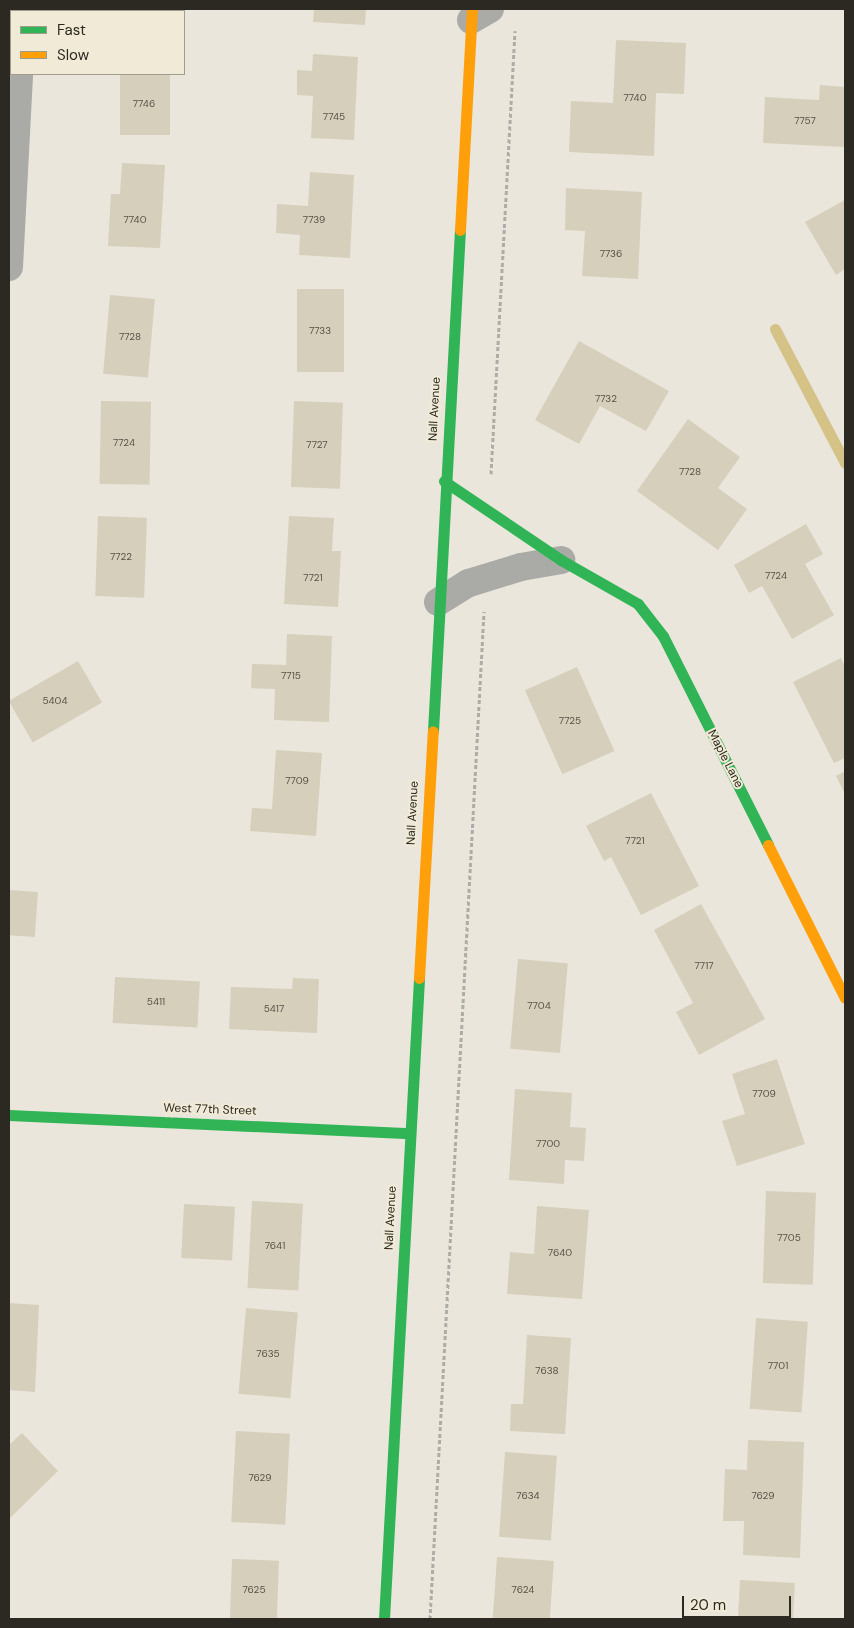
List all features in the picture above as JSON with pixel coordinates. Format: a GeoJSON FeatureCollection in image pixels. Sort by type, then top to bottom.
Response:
{"type":"FeatureCollection","features":[{"type":"Feature","properties":{"kind":"main road","name":"Nall Avenue"},"geometry":{"type":"LineString","coordinates":[[384,1619],[444,481],[478,12]]}},
{"type":"Feature","properties":{"kind":"main road","name":"Maple Lane"},"geometry":{"type":"LineString","coordinates":[[444,481],[561,560],[638,604],[663,636],[845,998]]}},
{"type":"Feature","properties":{"kind":"main road","name":"West 77th Street"},"geometry":{"type":"LineString","coordinates":[[9,1115],[410,1133]]}},
{"type":"Feature","properties":{"kind":"street"},"geometry":{"type":"LineString","coordinates":[[9,268],[19,75]]}},
{"type":"Feature","properties":{"kind":"street"},"geometry":{"type":"LineString","coordinates":[[438,602],[469,583],[521,567],[561,560]]}},
{"type":"Feature","properties":{"kind":"path"},"geometry":{"type":"LineString","coordinates":[[491,480],[516,26]]}},
{"type":"Feature","properties":{"kind":"path"},"geometry":{"type":"LineString","coordinates":[[430,1619],[484,605]]}},
{"type":"Feature","properties":{"kind":"building"},"geometry":{"type":"Polygon","coordinates":[[[116,9],[173,9],[144,10],[116,9]]]}},
{"type":"Feature","properties":{"kind":"building"},"geometry":{"type":"Polygon","coordinates":[[[314,9],[366,9],[365,25],[313,22],[314,9]]]}},
{"type":"Feature","properties":{"kind":"building"},"geometry":{"type":"Polygon","coordinates":[[[616,40],[686,43],[684,94],[656,93],[654,156],[569,152],[571,101],[613,103],[616,40]]]}},
{"type":"Feature","properties":{"kind":"building"},"geometry":{"type":"Polygon","coordinates":[[[313,54],[358,57],[354,140],[311,138],[313,96],[297,95],[297,70],[312,71],[313,54]]]}},
{"type":"Feature","properties":{"kind":"building"},"geometry":{"type":"Polygon","coordinates":[[[120,75],[170,75],[170,135],[120,135],[120,75]]]}},
{"type":"Feature","properties":{"kind":"building"},"geometry":{"type":"Polygon","coordinates":[[[820,85],[845,87],[845,147],[763,143],[765,97],[819,100],[820,85]]]}},
{"type":"Feature","properties":{"kind":"building"},"geometry":{"type":"Polygon","coordinates":[[[122,163],[165,165],[160,248],[108,246],[111,194],[120,194],[122,163]]]}},
{"type":"Feature","properties":{"kind":"building"},"geometry":{"type":"Polygon","coordinates":[[[310,172],[354,175],[350,258],[299,255],[300,235],[276,233],[277,204],[308,206],[310,172]]]}},
{"type":"Feature","properties":{"kind":"building"},"geometry":{"type":"Polygon","coordinates":[[[566,188],[642,192],[638,279],[582,276],[585,231],[565,230],[566,188]]]}},
{"type":"Feature","properties":{"kind":"building"},"geometry":{"type":"Polygon","coordinates":[[[845,200],[845,269],[836,275],[805,222],[845,200]]]}},
{"type":"Feature","properties":{"kind":"building"},"geometry":{"type":"Polygon","coordinates":[[[297,289],[344,289],[344,372],[297,372],[297,289]]]}},
{"type":"Feature","properties":{"kind":"building"},"geometry":{"type":"Polygon","coordinates":[[[110,295],[155,299],[148,378],[103,374],[110,295]]]}},
{"type":"Feature","properties":{"kind":"building"},"geometry":{"type":"Polygon","coordinates":[[[579,341],[669,391],[646,431],[600,406],[579,444],[535,420],[579,341]]]}},
{"type":"Feature","properties":{"kind":"building"},"geometry":{"type":"Polygon","coordinates":[[[101,401],[151,402],[150,485],[100,484],[101,401]]]}},
{"type":"Feature","properties":{"kind":"building"},"geometry":{"type":"Polygon","coordinates":[[[294,401],[343,403],[340,489],[291,487],[294,401]]]}},
{"type":"Feature","properties":{"kind":"building"},"geometry":{"type":"Polygon","coordinates":[[[688,419],[740,457],[718,488],[747,509],[718,550],[637,491],[688,419]]]}},
{"type":"Feature","properties":{"kind":"building"},"geometry":{"type":"Polygon","coordinates":[[[98,516],[147,518],[144,598],[95,596],[98,516]]]}},
{"type":"Feature","properties":{"kind":"building"},"geometry":{"type":"Polygon","coordinates":[[[289,516],[334,518],[332,551],[341,551],[338,607],[284,604],[289,516]]]}},
{"type":"Feature","properties":{"kind":"building"},"geometry":{"type":"Polygon","coordinates":[[[806,524],[823,554],[805,564],[834,615],[792,639],[762,586],[749,593],[734,565],[806,524]]]}},
{"type":"Feature","properties":{"kind":"building"},"geometry":{"type":"Polygon","coordinates":[[[287,634],[332,636],[329,722],[274,720],[275,689],[251,688],[252,664],[286,665],[287,634]]]}},
{"type":"Feature","properties":{"kind":"building"},"geometry":{"type":"Polygon","coordinates":[[[841,658],[845,667],[845,758],[834,763],[793,682],[841,658]]]}},
{"type":"Feature","properties":{"kind":"building"},"geometry":{"type":"Polygon","coordinates":[[[78,661],[102,703],[33,743],[9,701],[78,661]]]}},
{"type":"Feature","properties":{"kind":"building"},"geometry":{"type":"Polygon","coordinates":[[[577,667],[614,751],[562,774],[525,690],[577,667]]]}},
{"type":"Feature","properties":{"kind":"building"},"geometry":{"type":"Polygon","coordinates":[[[276,750],[322,753],[316,836],[250,831],[252,808],[272,809],[276,750]]]}},
{"type":"Feature","properties":{"kind":"building"},"geometry":{"type":"Polygon","coordinates":[[[845,771],[845,794],[836,776],[845,771]]]}},
{"type":"Feature","properties":{"kind":"building"},"geometry":{"type":"Polygon","coordinates":[[[651,793],[699,886],[641,915],[611,857],[604,861],[586,826],[651,793]]]}},
{"type":"Feature","properties":{"kind":"building"},"geometry":{"type":"Polygon","coordinates":[[[9,890],[38,892],[35,937],[9,935],[9,890]]]}},
{"type":"Feature","properties":{"kind":"building"},"geometry":{"type":"Polygon","coordinates":[[[701,904],[765,1019],[699,1055],[676,1012],[693,1003],[654,930],[701,904]]]}},
{"type":"Feature","properties":{"kind":"building"},"geometry":{"type":"Polygon","coordinates":[[[518,959],[568,963],[560,1053],[510,1049],[518,959]]]}},
{"type":"Feature","properties":{"kind":"building"},"geometry":{"type":"Polygon","coordinates":[[[115,977],[200,981],[197,1027],[113,1023],[115,977]]]}},
{"type":"Feature","properties":{"kind":"building"},"geometry":{"type":"Polygon","coordinates":[[[293,978],[319,979],[317,1033],[229,1029],[231,987],[292,989],[293,978]]]}},
{"type":"Feature","properties":{"kind":"building"},"geometry":{"type":"Polygon","coordinates":[[[777,1059],[805,1144],[737,1166],[722,1121],[745,1114],[732,1074],[777,1059]]]}},
{"type":"Feature","properties":{"kind":"building"},"geometry":{"type":"Polygon","coordinates":[[[515,1089],[572,1093],[570,1127],[586,1128],[584,1161],[565,1160],[564,1184],[509,1180],[515,1089]]]}},
{"type":"Feature","properties":{"kind":"building"},"geometry":{"type":"Polygon","coordinates":[[[766,1191],[816,1193],[813,1285],[763,1283],[766,1191]]]}},
{"type":"Feature","properties":{"kind":"building"},"geometry":{"type":"Polygon","coordinates":[[[252,1201],[303,1204],[298,1291],[247,1288],[252,1201]]]}},
{"type":"Feature","properties":{"kind":"building"},"geometry":{"type":"Polygon","coordinates":[[[184,1204],[235,1207],[232,1261],[181,1258],[184,1204]]]}},
{"type":"Feature","properties":{"kind":"building"},"geometry":{"type":"Polygon","coordinates":[[[537,1206],[589,1210],[582,1299],[507,1294],[510,1252],[534,1254],[537,1206]]]}},
{"type":"Feature","properties":{"kind":"building"},"geometry":{"type":"Polygon","coordinates":[[[9,1303],[39,1305],[35,1392],[9,1390],[9,1303]]]}},
{"type":"Feature","properties":{"kind":"building"},"geometry":{"type":"Polygon","coordinates":[[[246,1308],[298,1313],[290,1398],[239,1394],[246,1308]]]}},
{"type":"Feature","properties":{"kind":"building"},"geometry":{"type":"Polygon","coordinates":[[[756,1318],[808,1322],[802,1412],[750,1409],[756,1318]]]}},
{"type":"Feature","properties":{"kind":"building"},"geometry":{"type":"Polygon","coordinates":[[[527,1335],[571,1338],[565,1434],[510,1431],[511,1404],[523,1404],[527,1335]]]}},
{"type":"Feature","properties":{"kind":"building"},"geometry":{"type":"Polygon","coordinates":[[[236,1431],[290,1434],[285,1525],[231,1522],[236,1431]]]}},
{"type":"Feature","properties":{"kind":"building"},"geometry":{"type":"Polygon","coordinates":[[[22,1433],[58,1471],[9,1519],[9,1445],[22,1433]]]}},
{"type":"Feature","properties":{"kind":"building"},"geometry":{"type":"Polygon","coordinates":[[[748,1440],[804,1442],[800,1558],[743,1555],[744,1521],[723,1521],[725,1469],[747,1470],[748,1440]]]}},
{"type":"Feature","properties":{"kind":"building"},"geometry":{"type":"Polygon","coordinates":[[[505,1452],[557,1456],[551,1540],[499,1537],[505,1452]]]}},
{"type":"Feature","properties":{"kind":"building"},"geometry":{"type":"Polygon","coordinates":[[[497,1557],[554,1561],[550,1619],[493,1619],[497,1557]]]}},
{"type":"Feature","properties":{"kind":"building"},"geometry":{"type":"Polygon","coordinates":[[[232,1559],[279,1561],[277,1619],[230,1619],[232,1559]]]}},
{"type":"Feature","properties":{"kind":"building"},"geometry":{"type":"Polygon","coordinates":[[[740,1580],[795,1583],[793,1619],[738,1619],[740,1580]]]}},
{"type":"Feature","properties":{"kind":"waterway"},"geometry":{"type":"LineString","coordinates":[[775,329],[845,463]]}},
{"type":"Feature","properties":{"kind":"traffic: fast"},"geometry":{"type":"LineString","coordinates":[[433,731],[460,230]]}},
{"type":"Feature","properties":{"kind":"traffic: fast"},"geometry":{"type":"LineString","coordinates":[[444,481],[561,560],[638,604],[663,636],[768,845]]}},
{"type":"Feature","properties":{"kind":"traffic: fast"},"geometry":{"type":"LineString","coordinates":[[384,1619],[419,978]]}},
{"type":"Feature","properties":{"kind":"traffic: fast"},"geometry":{"type":"LineString","coordinates":[[9,1115],[410,1133]]}},
{"type":"Feature","properties":{"kind":"traffic: slow"},"geometry":{"type":"LineString","coordinates":[[460,230],[472,9]]}},
{"type":"Feature","properties":{"kind":"traffic: slow"},"geometry":{"type":"LineString","coordinates":[[419,978],[433,731]]}},
{"type":"Feature","properties":{"kind":"traffic: slow"},"geometry":{"type":"LineString","coordinates":[[768,845],[845,998]]}}]}
